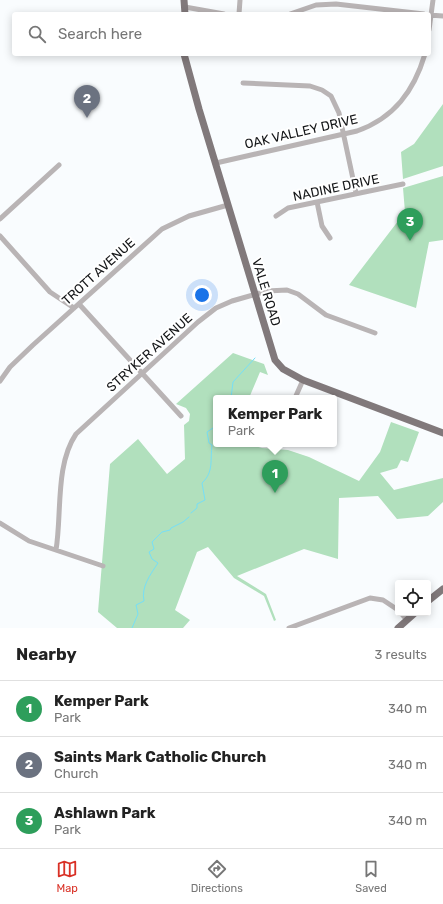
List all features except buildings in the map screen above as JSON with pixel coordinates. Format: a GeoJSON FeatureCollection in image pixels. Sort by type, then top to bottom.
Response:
{"type":"FeatureCollection","features":[{"type":"Feature","properties":{"kind":"main road","name":"VALE ROAD"},"geometry":{"type":"LineString","coordinates":[[185,56],[199,109],[275,360],[283,369],[303,380],[443,434]]}},
{"type":"Feature","properties":{"kind":"main road"},"geometry":{"type":"LineString","coordinates":[[431,599],[443,589]]}},
{"type":"Feature","properties":{"kind":"main road"},"geometry":{"type":"LineString","coordinates":[[398,628],[412,616]]}},
{"type":"Feature","properties":{"kind":"street"},"geometry":{"type":"LineString","coordinates":[[239,12],[240,0]]}},
{"type":"Feature","properties":{"kind":"street"},"geometry":{"type":"LineString","coordinates":[[431,12],[433,0]]}},
{"type":"Feature","properties":{"kind":"street"},"geometry":{"type":"LineString","coordinates":[[296,12],[316,5],[336,4],[406,12]]}},
{"type":"Feature","properties":{"kind":"street"},"geometry":{"type":"LineString","coordinates":[[185,7],[213,12]]}},
{"type":"Feature","properties":{"kind":"street"},"geometry":{"type":"LineString","coordinates":[[431,15],[443,16]]}},
{"type":"Feature","properties":{"kind":"street","name":"OAK VALLEY DRIVE"},"geometry":{"type":"LineString","coordinates":[[216,163],[344,134],[375,124],[397,107],[413,86],[424,56]]}},
{"type":"Feature","properties":{"kind":"street"},"geometry":{"type":"LineString","coordinates":[[243,83],[305,85],[322,90],[331,96],[337,105],[356,193]]}},
{"type":"Feature","properties":{"kind":"street"},"geometry":{"type":"LineString","coordinates":[[0,220],[59,165]]}},
{"type":"Feature","properties":{"kind":"street","name":"NADINE DRIVE"},"geometry":{"type":"LineString","coordinates":[[276,216],[288,208],[402,184]]}},
{"type":"Feature","properties":{"kind":"street"},"geometry":{"type":"LineString","coordinates":[[317,202],[322,226],[330,238]]}},
{"type":"Feature","properties":{"kind":"street","name":"TROTT AVENUE"},"geometry":{"type":"LineString","coordinates":[[1,377],[33,345],[162,229],[189,216],[228,205]]}},
{"type":"Feature","properties":{"kind":"street"},"geometry":{"type":"LineString","coordinates":[[0,236],[50,292],[74,308]]}},
{"type":"Feature","properties":{"kind":"street","name":"STRYKER AVENUE"},"geometry":{"type":"LineString","coordinates":[[56,550],[64,465],[68,447],[81,428],[207,314],[216,308],[255,294],[273,290],[293,292],[326,315],[375,333]]}},
{"type":"Feature","properties":{"kind":"street"},"geometry":{"type":"LineString","coordinates":[[79,304],[181,416]]}},
{"type":"Feature","properties":{"kind":"street"},"geometry":{"type":"LineString","coordinates":[[296,395],[303,380]]}},
{"type":"Feature","properties":{"kind":"street"},"geometry":{"type":"LineString","coordinates":[[0,522],[22,538],[103,566]]}},
{"type":"Feature","properties":{"kind":"street"},"geometry":{"type":"LineString","coordinates":[[289,628],[370,598],[382,600],[395,608]]}},
{"type":"Feature","properties":{"kind":"street"},"geometry":{"type":"LineString","coordinates":[[404,616],[407,620]]}},
{"type":"Feature","properties":{"kind":"green space"},"geometry":{"type":"Polygon","coordinates":[[[443,104],[443,166],[403,179],[401,152],[414,144],[443,104]]]}},
{"type":"Feature","properties":{"kind":"green space"},"geometry":{"type":"Polygon","coordinates":[[[443,176],[443,240],[429,242],[416,308],[349,285],[405,212],[403,188],[443,176]]]}},
{"type":"Feature","properties":{"kind":"green space"},"geometry":{"type":"Polygon","coordinates":[[[233,353],[264,364],[268,375],[260,372],[250,395],[213,395],[213,447],[258,447],[288,450],[309,457],[359,481],[380,452],[391,422],[419,432],[408,462],[401,460],[397,468],[380,473],[394,490],[443,478],[443,502],[428,516],[397,519],[378,496],[339,498],[338,559],[304,549],[237,576],[266,594],[276,620],[274,621],[264,596],[234,578],[208,547],[197,552],[175,610],[190,620],[183,628],[117,628],[98,612],[110,464],[138,439],[167,474],[185,459],[184,425],[189,421],[190,414],[186,408],[176,404],[233,353]]]}},
{"type":"Feature","properties":{"kind":"waterway"},"geometry":{"type":"LineString","coordinates":[[231,395],[233,382],[255,358]]}},
{"type":"Feature","properties":{"kind":"waterway"},"geometry":{"type":"LineString","coordinates":[[191,513],[197,508],[197,504],[205,500],[202,483],[206,479],[210,470],[212,445],[209,443],[207,432],[213,428]]}},
{"type":"Feature","properties":{"kind":"waterway"},"geometry":{"type":"LineString","coordinates":[[132,628],[138,614],[136,605],[144,601],[143,596],[145,586],[158,563],[152,559],[149,552],[154,549],[152,542],[162,532],[170,530],[189,517]]}},
{"type":"Feature","properties":{"kind":"place","name":"Saints Mark Catholic Church"},"geometry":{"type":"Point","coordinates":[87,118]}},
{"type":"Feature","properties":{"kind":"place","name":"Ashlawn Park"},"geometry":{"type":"Point","coordinates":[410,241]}},
{"type":"Feature","properties":{"kind":"place","name":"Kemper Park"},"geometry":{"type":"Point","coordinates":[275,493]}}]}
